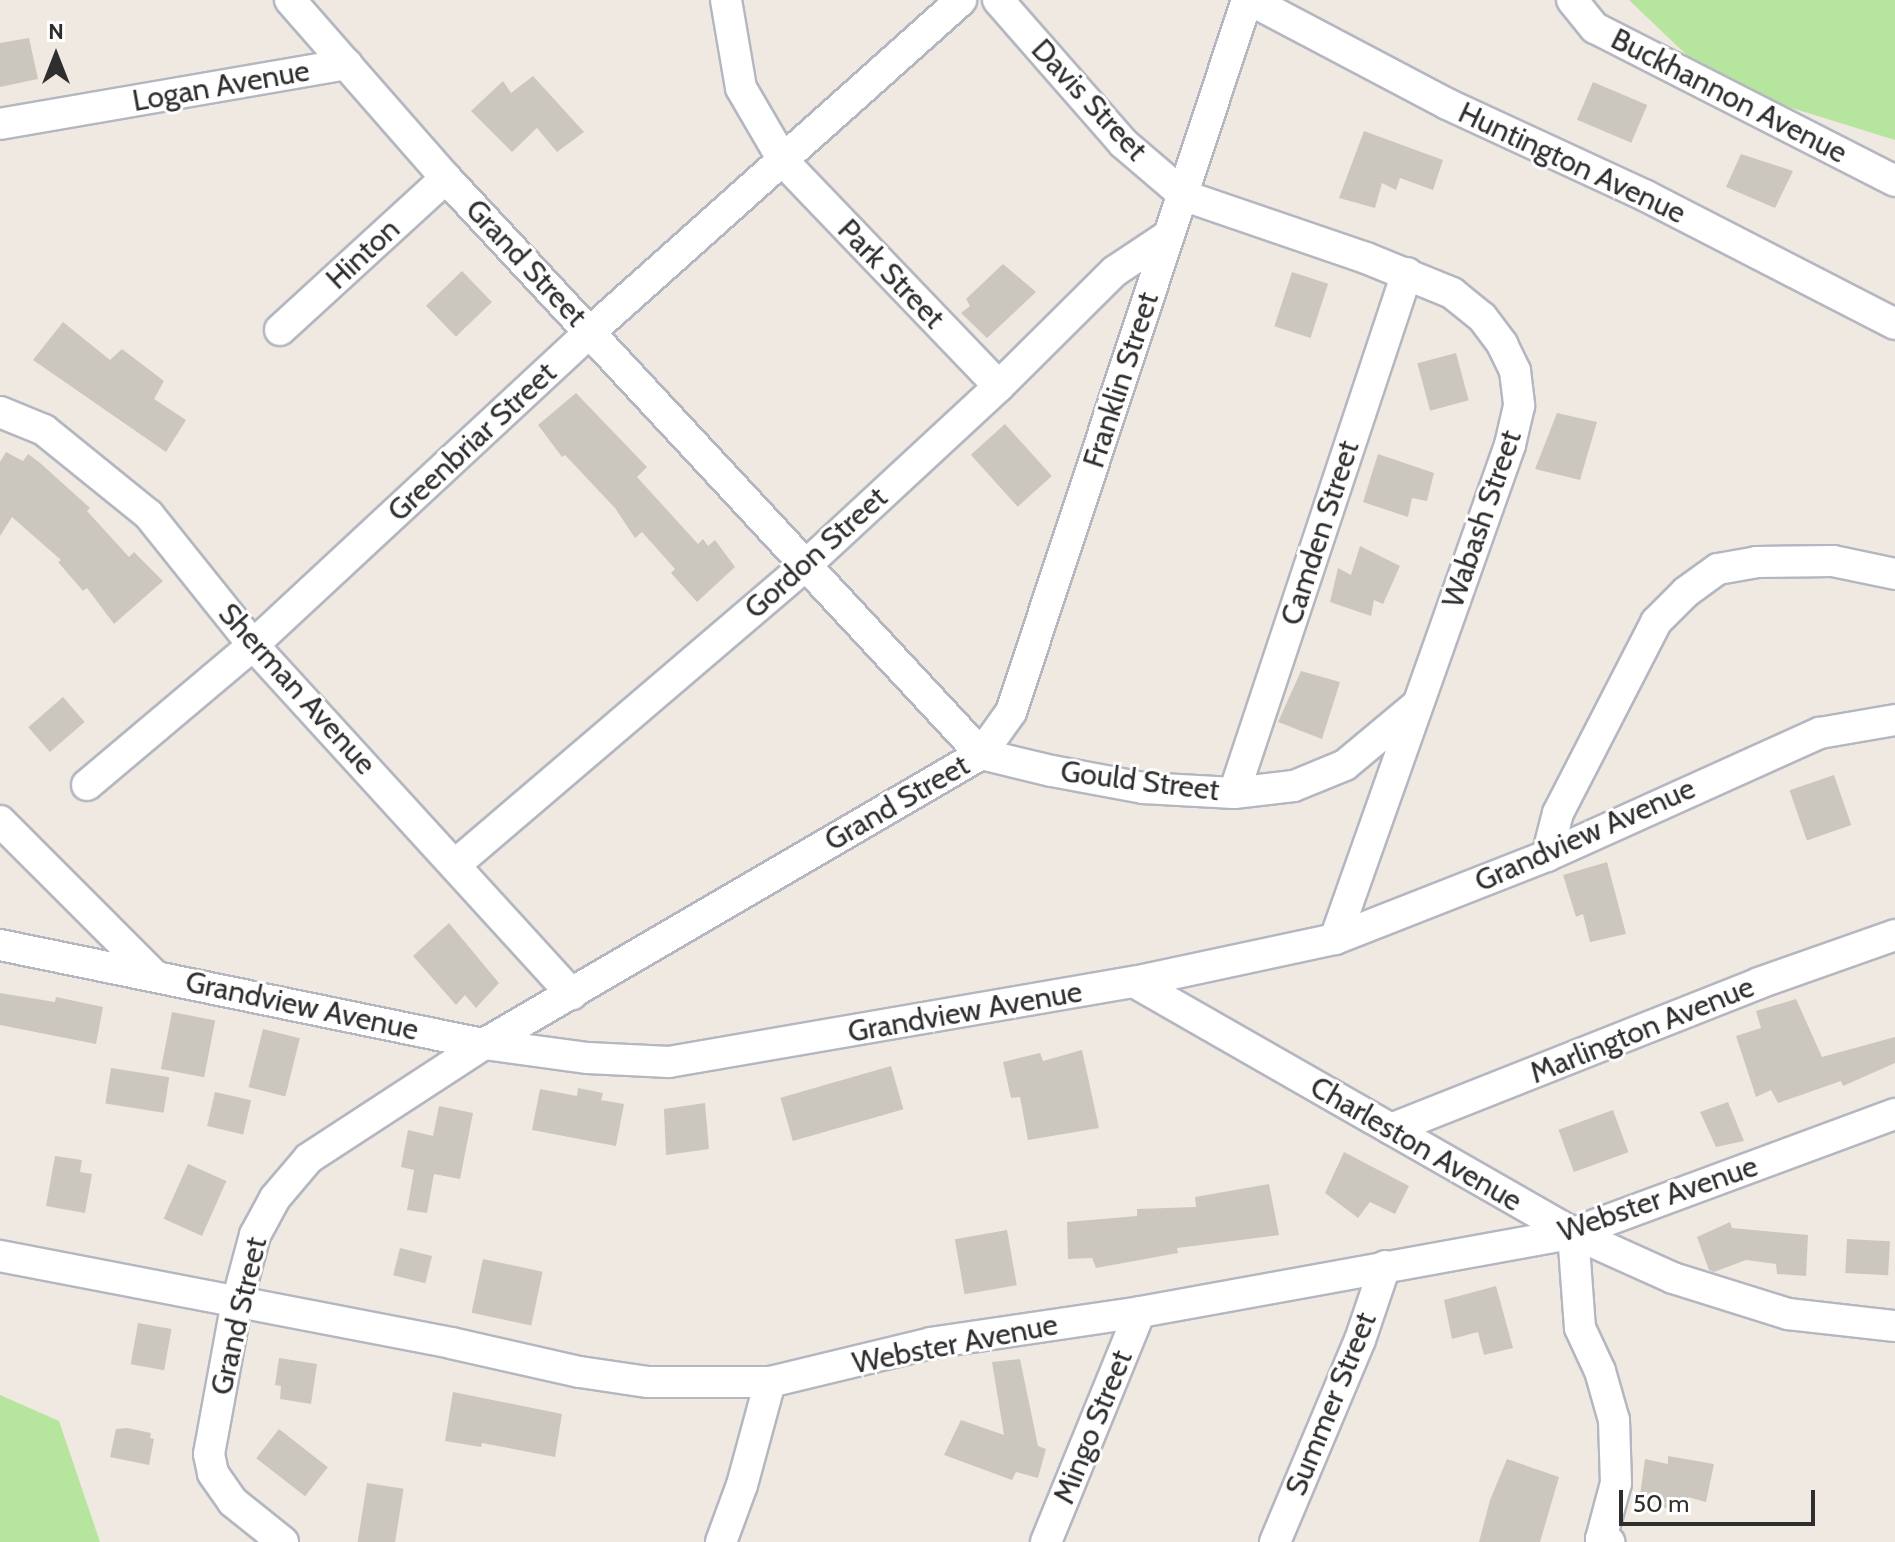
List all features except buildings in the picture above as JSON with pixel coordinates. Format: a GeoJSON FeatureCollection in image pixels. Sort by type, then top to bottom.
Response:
{"type":"FeatureCollection","features":[{"type":"Feature","properties":{"kind":"street","name":"Grand Street"},"geometry":{"type":"LineString","coordinates":[[283,1542],[233,1502],[213,1473],[209,1454],[237,1302],[255,1235],[275,1198],[309,1158],[484,1044],[981,754],[446,178],[290,0]]}},
{"type":"Feature","properties":{"kind":"street","name":"Park Street"},"geometry":{"type":"LineString","coordinates":[[726,0],[741,88],[784,162],[999,386]]}},
{"type":"Feature","properties":{"kind":"street","name":"Greenbriar Street"},"geometry":{"type":"LineString","coordinates":[[87,785],[253,645],[590,332],[784,162],[961,0]]}},
{"type":"Feature","properties":{"kind":"street","name":"Davis Street"},"geometry":{"type":"LineString","coordinates":[[998,0],[1123,143],[1185,196]]}},
{"type":"Feature","properties":{"kind":"street","name":"Franklin Street"},"geometry":{"type":"LineString","coordinates":[[981,754],[1011,712],[1248,0]]}},
{"type":"Feature","properties":{"kind":"street","name":"Huntington Avenue"},"geometry":{"type":"LineString","coordinates":[[1248,0],[1447,104],[1646,196],[1895,324]]}},
{"type":"Feature","properties":{"kind":"street","name":"Buckhannon Avenue"},"geometry":{"type":"LineString","coordinates":[[1572,0],[1595,28],[1895,181]]}},
{"type":"Feature","properties":{"kind":"street","name":"Logan Avenue"},"geometry":{"type":"LineString","coordinates":[[0,124],[347,64]]}},
{"type":"Feature","properties":{"kind":"street","name":"Hinton"},"geometry":{"type":"LineString","coordinates":[[280,330],[446,178]]}},
{"type":"Feature","properties":{"kind":"street","name":"Wabash Street"},"geometry":{"type":"LineString","coordinates":[[1185,196],[1407,273],[1452,293],[1482,317],[1502,344],[1515,371],[1519,406],[1510,445],[1335,939]]}},
{"type":"Feature","properties":{"kind":"street","name":"Gordon Street"},"geometry":{"type":"LineString","coordinates":[[456,864],[806,565],[999,386],[1115,271],[1169,235]]}},
{"type":"Feature","properties":{"kind":"street","name":"Camden Street"},"geometry":{"type":"LineString","coordinates":[[1234,793],[1407,273]]}},
{"type":"Feature","properties":{"kind":"street","name":"Sherman Avenue"},"geometry":{"type":"LineString","coordinates":[[0,412],[44,430],[149,515],[253,645],[572,994]]}},
{"type":"Feature","properties":{"kind":"street"},"geometry":{"type":"LineString","coordinates":[[1547,856],[1558,813],[1656,622],[1686,592],[1718,569],[1756,562],[1833,561],[1895,574]]}},
{"type":"Feature","properties":{"kind":"street","name":"Gould Street"},"geometry":{"type":"LineString","coordinates":[[981,754],[1143,788],[1234,793],[1294,786],[1345,765],[1417,705]]}},
{"type":"Feature","properties":{"kind":"street","name":"Grandview Avenue"},"geometry":{"type":"LineString","coordinates":[[0,945],[484,1044],[588,1058],[669,1062],[1134,982],[1335,939],[1547,856],[1820,733],[1895,720]]}},
{"type":"Feature","properties":{"kind":"street"},"geometry":{"type":"LineString","coordinates":[[0,821],[154,975]]}},
{"type":"Feature","properties":{"kind":"street","name":"Marlington Avenue"},"geometry":{"type":"LineString","coordinates":[[1391,1129],[1759,983],[1895,935]]}},
{"type":"Feature","properties":{"kind":"street","name":"Charleston Avenue"},"geometry":{"type":"LineString","coordinates":[[1134,982],[1573,1233],[1673,1278],[1788,1314],[1895,1326]]}},
{"type":"Feature","properties":{"kind":"street","name":"Webster Avenue"},"geometry":{"type":"LineString","coordinates":[[0,1256],[580,1372],[648,1382],[770,1382],[931,1343],[1140,1312],[1573,1233],[1895,1114]]}},
{"type":"Feature","properties":{"kind":"street"},"geometry":{"type":"LineString","coordinates":[[1573,1233],[1580,1328],[1600,1371],[1614,1420],[1616,1483],[1603,1541]]}},
{"type":"Feature","properties":{"kind":"street","name":"Summer Street"},"geometry":{"type":"LineString","coordinates":[[1275,1542],[1360,1340],[1385,1266]]}},
{"type":"Feature","properties":{"kind":"street","name":"Mingo Street"},"geometry":{"type":"LineString","coordinates":[[1046,1542],[1140,1312]]}},
{"type":"Feature","properties":{"kind":"street"},"geometry":{"type":"LineString","coordinates":[[721,1542],[742,1485],[770,1382]]}},
{"type":"Feature","properties":{"kind":"green space"},"geometry":{"type":"Polygon","coordinates":[[[1629,0],[1895,0],[1895,140],[1718,85],[1629,0]]]}},
{"type":"Feature","properties":{"kind":"green space"},"geometry":{"type":"Polygon","coordinates":[[[0,1395],[59,1421],[100,1542],[0,1542],[0,1395]]]}}]}
